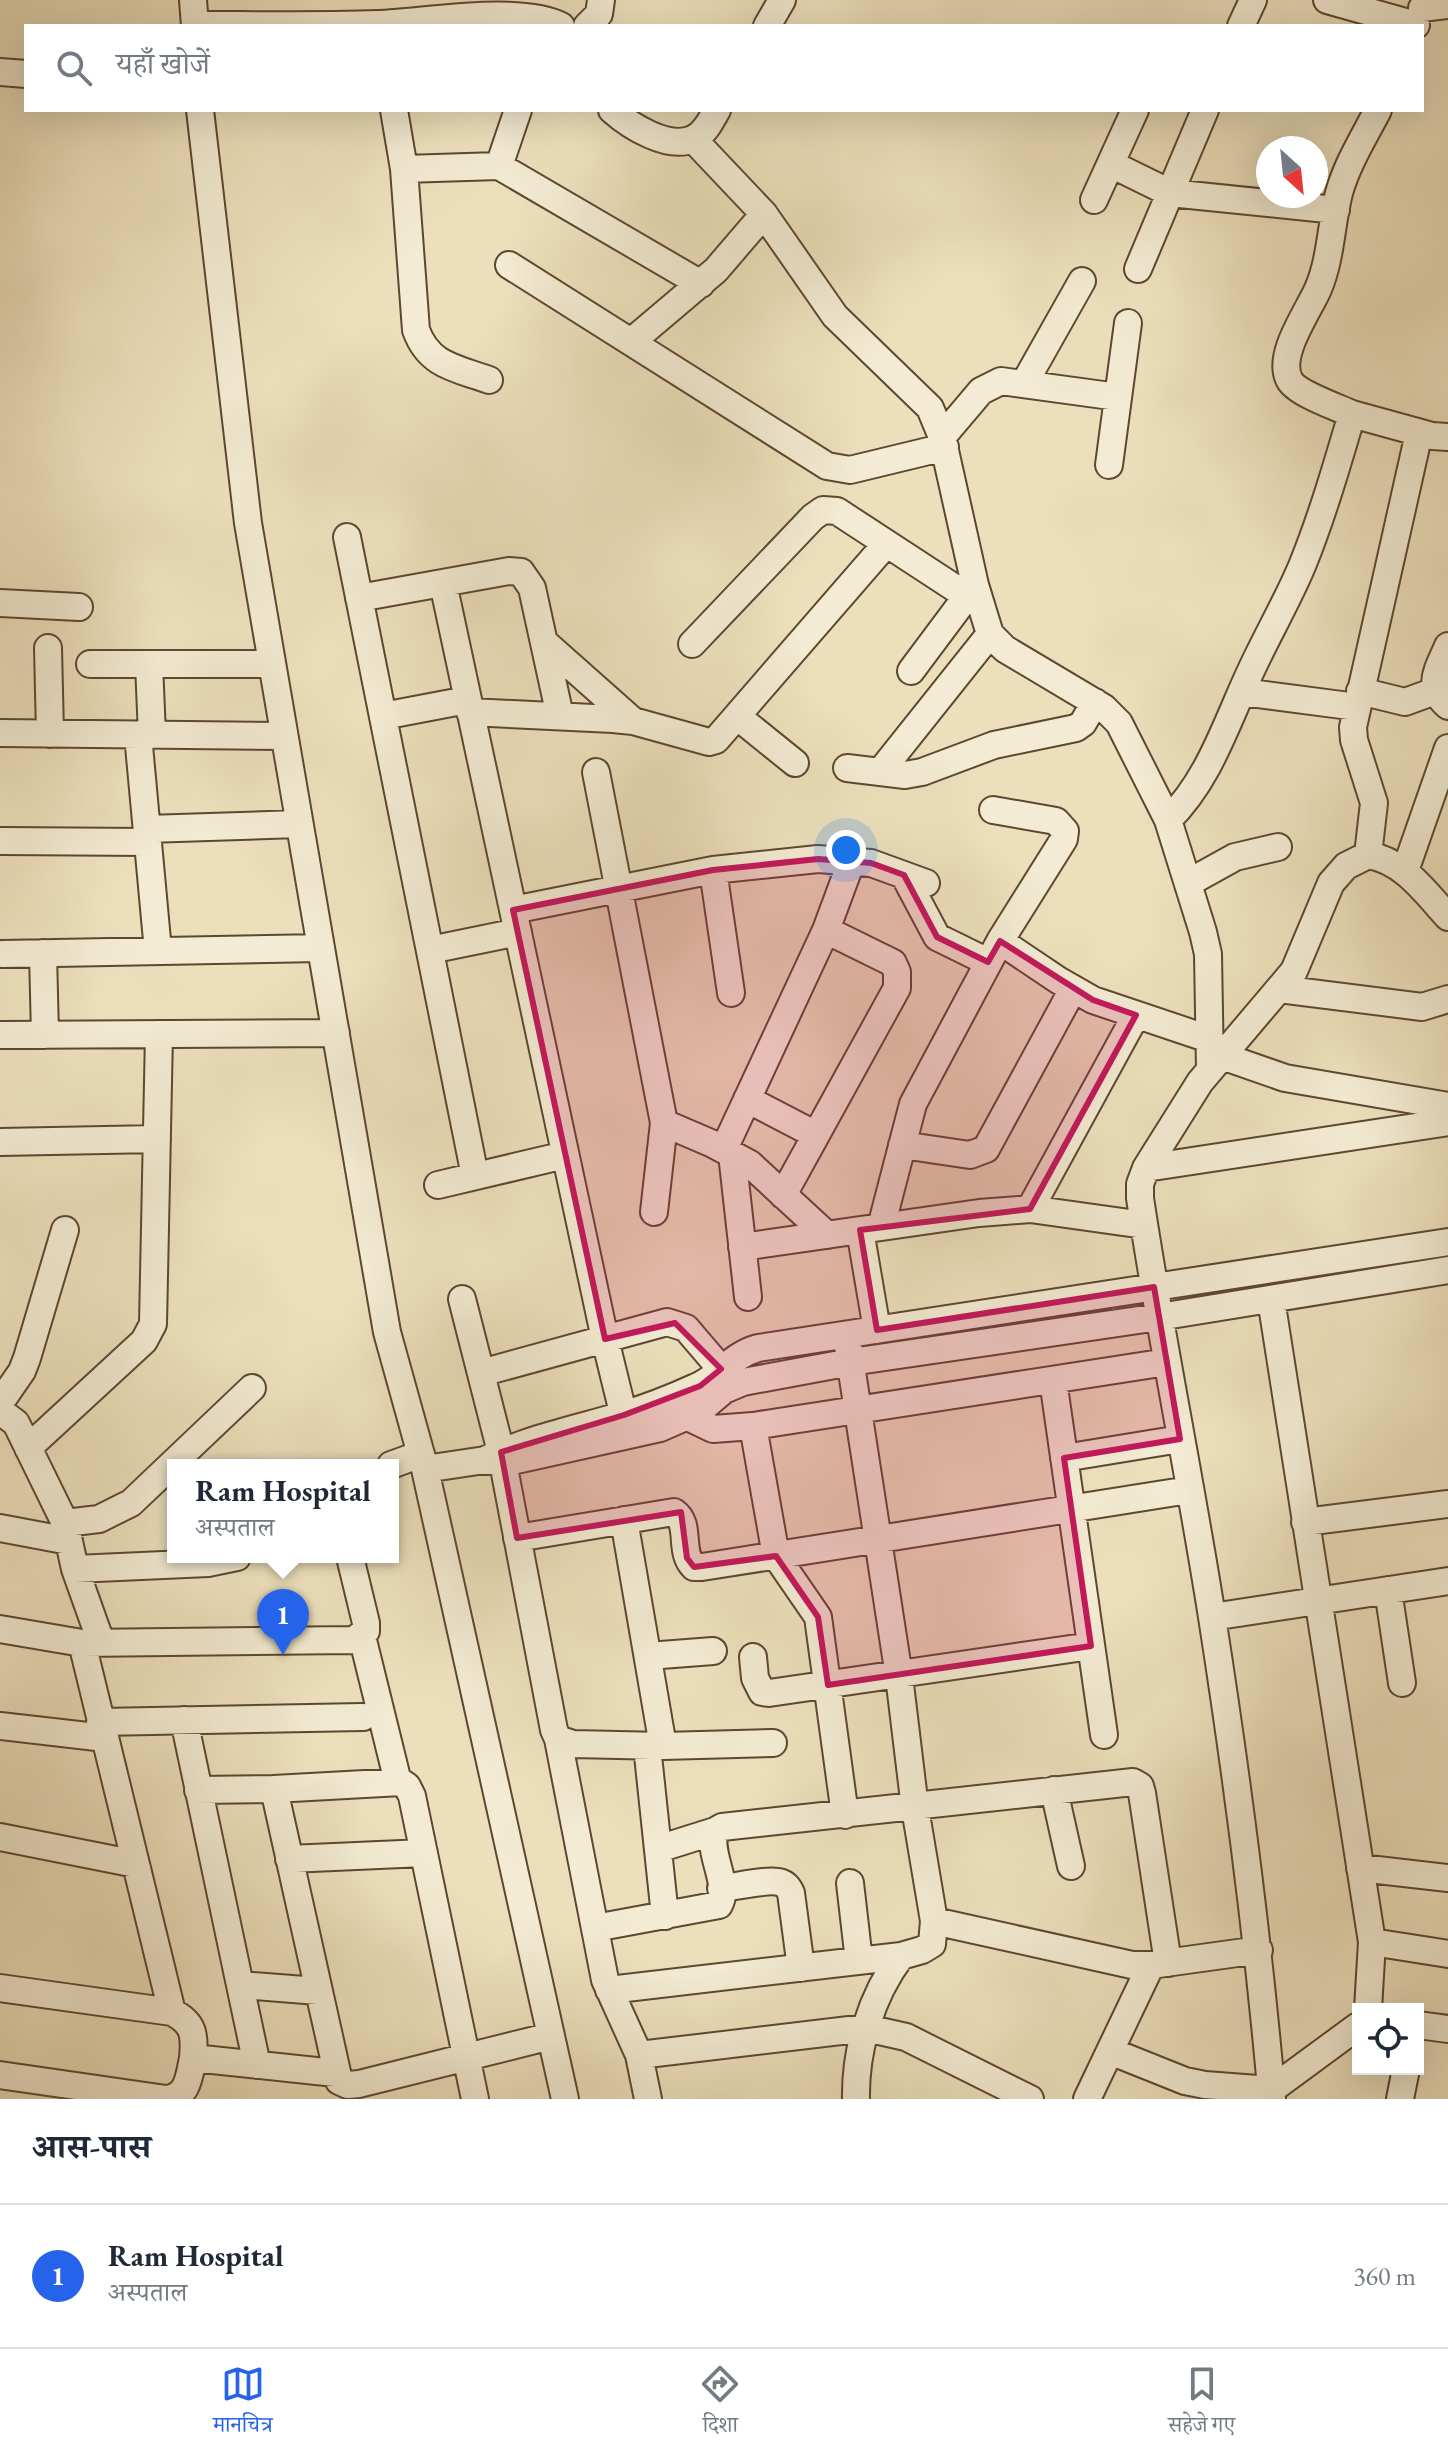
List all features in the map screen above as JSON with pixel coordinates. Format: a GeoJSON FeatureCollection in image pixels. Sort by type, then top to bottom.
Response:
{"type":"FeatureCollection","features":[{"type":"Feature","properties":{"kind":"street"},"geometry":{"type":"LineString","coordinates":[[193,0],[195,24]]}},
{"type":"Feature","properties":{"kind":"street"},"geometry":{"type":"LineString","coordinates":[[589,24],[599,14],[601,0]]}},
{"type":"Feature","properties":{"kind":"street"},"geometry":{"type":"LineString","coordinates":[[768,24],[782,0]]}},
{"type":"Feature","properties":{"kind":"street"},"geometry":{"type":"LineString","coordinates":[[1242,24],[1253,0]]}},
{"type":"Feature","properties":{"kind":"street"},"geometry":{"type":"LineString","coordinates":[[1327,0],[1419,15],[1448,5]]}},
{"type":"Feature","properties":{"kind":"street"},"geometry":{"type":"LineString","coordinates":[[382,24],[414,11],[472,9],[511,16],[552,18]]}},
{"type":"Feature","properties":{"kind":"street"},"geometry":{"type":"LineString","coordinates":[[227,24],[323,18],[372,24]]}},
{"type":"Feature","properties":{"kind":"street"},"geometry":{"type":"LineString","coordinates":[[0,72],[24,74]]}},
{"type":"Feature","properties":{"kind":"street"},"geometry":{"type":"LineString","coordinates":[[200,112],[248,523],[387,1332],[423,1462],[565,2099]]}},
{"type":"Feature","properties":{"kind":"street"},"geometry":{"type":"LineString","coordinates":[[394,112],[404,169],[414,316],[420,343],[439,363],[489,380]]}},
{"type":"Feature","properties":{"kind":"street"},"geometry":{"type":"LineString","coordinates":[[499,166],[517,112]]}},
{"type":"Feature","properties":{"kind":"street"},"geometry":{"type":"LineString","coordinates":[[615,112],[629,123],[668,142],[693,139],[709,125],[716,112]]}},
{"type":"Feature","properties":{"kind":"street"},"geometry":{"type":"LineString","coordinates":[[1094,200],[1134,112]]}},
{"type":"Feature","properties":{"kind":"street"},"geometry":{"type":"LineString","coordinates":[[1138,269],[1204,112]]}},
{"type":"Feature","properties":{"kind":"street"},"geometry":{"type":"LineString","coordinates":[[1377,112],[1346,174],[1323,274],[1288,351],[1288,378],[1295,387],[1352,414],[1419,433],[1448,437]]}},
{"type":"Feature","properties":{"kind":"street"},"geometry":{"type":"LineString","coordinates":[[693,139],[764,214],[823,303],[930,408],[944,442],[971,591],[990,634],[1005,649],[1095,702],[1119,723],[1168,820],[1188,883],[1208,954],[1213,1055]]}},
{"type":"Feature","properties":{"kind":"street"},"geometry":{"type":"LineString","coordinates":[[1111,164],[1170,193],[1336,210]]}},
{"type":"Feature","properties":{"kind":"street"},"geometry":{"type":"LineString","coordinates":[[404,169],[499,166],[701,284]]}},
{"type":"Feature","properties":{"kind":"street"},"geometry":{"type":"LineString","coordinates":[[631,342],[701,284],[764,214]]}},
{"type":"Feature","properties":{"kind":"street"},"geometry":{"type":"LineString","coordinates":[[509,265],[827,466],[850,470],[944,442],[981,391],[991,384],[1010,380],[1118,397]]}},
{"type":"Feature","properties":{"kind":"street"},"geometry":{"type":"LineString","coordinates":[[1025,382],[1082,281]]}},
{"type":"Feature","properties":{"kind":"street"},"geometry":{"type":"LineString","coordinates":[[1109,465],[1128,323]]}},
{"type":"Feature","properties":{"kind":"street"},"geometry":{"type":"LineString","coordinates":[[1168,820],[1202,780],[1302,565],[1322,514],[1352,414]]}},
{"type":"Feature","properties":{"kind":"street"},"geometry":{"type":"LineString","coordinates":[[1368,855],[1374,803],[1354,740],[1358,699],[1419,433]]}},
{"type":"Feature","properties":{"kind":"street"},"geometry":{"type":"LineString","coordinates":[[692,644],[823,510],[837,511],[886,544],[971,591]]}},
{"type":"Feature","properties":{"kind":"street"},"geometry":{"type":"LineString","coordinates":[[347,537],[475,1176]]}},
{"type":"Feature","properties":{"kind":"street"},"geometry":{"type":"LineString","coordinates":[[383,716],[469,706],[633,721],[709,742],[716,740],[886,544]]}},
{"type":"Feature","properties":{"kind":"street"},"geometry":{"type":"LineString","coordinates":[[359,598],[509,571],[521,572],[532,588],[560,716]]}},
{"type":"Feature","properties":{"kind":"street"},"geometry":{"type":"LineString","coordinates":[[443,583],[626,1425]]}},
{"type":"Feature","properties":{"kind":"street"},"geometry":{"type":"LineString","coordinates":[[911,671],[971,591]]}},
{"type":"Feature","properties":{"kind":"street"},"geometry":{"type":"LineString","coordinates":[[0,603],[79,607]]}},
{"type":"Feature","properties":{"kind":"street"},"geometry":{"type":"LineString","coordinates":[[880,772],[990,634]]}},
{"type":"Feature","properties":{"kind":"street"},"geometry":{"type":"LineString","coordinates":[[544,642],[633,721]]}},
{"type":"Feature","properties":{"kind":"street"},"geometry":{"type":"LineString","coordinates":[[1242,692],[1405,702],[1441,698],[1434,682],[1448,646]]}},
{"type":"Feature","properties":{"kind":"street"},"geometry":{"type":"LineString","coordinates":[[48,648],[50,734]]}},
{"type":"Feature","properties":{"kind":"street"},"geometry":{"type":"LineString","coordinates":[[90,664],[271,664]]}},
{"type":"Feature","properties":{"kind":"street"},"geometry":{"type":"LineString","coordinates":[[149,664],[145,735],[147,836],[158,951]]}},
{"type":"Feature","properties":{"kind":"street"},"geometry":{"type":"LineString","coordinates":[[847,768],[905,775],[922,772],[994,745],[1068,731],[1083,723],[1095,702]]}},
{"type":"Feature","properties":{"kind":"street"},"geometry":{"type":"LineString","coordinates":[[738,717],[795,763]]}},
{"type":"Feature","properties":{"kind":"street"},"geometry":{"type":"LineString","coordinates":[[0,733],[283,736]]}},
{"type":"Feature","properties":{"kind":"street"},"geometry":{"type":"LineString","coordinates":[[1405,871],[1447,757]]}},
{"type":"Feature","properties":{"kind":"street"},"geometry":{"type":"LineString","coordinates":[[596,772],[664,1123],[654,1212]]}},
{"type":"Feature","properties":{"kind":"street"},"geometry":{"type":"LineString","coordinates":[[877,1330],[870,1229],[902,1145],[913,1104],[994,951],[1064,839],[1065,831],[1056,821],[993,810]]}},
{"type":"Feature","properties":{"kind":"street"},"geometry":{"type":"LineString","coordinates":[[0,841],[147,836],[298,824]]}},
{"type":"Feature","properties":{"kind":"street"},"geometry":{"type":"LineString","coordinates":[[1188,883],[1235,857],[1278,847]]}},
{"type":"Feature","properties":{"kind":"street"},"geometry":{"type":"LineString","coordinates":[[1272,2094],[1259,1950],[1212,1617],[1154,1287],[1140,1184],[1146,1168],[1213,1055],[1279,989],[1300,959],[1331,883],[1346,866],[1368,855],[1383,857],[1405,871],[1448,917]]}},
{"type":"Feature","properties":{"kind":"street"},"geometry":{"type":"LineString","coordinates":[[430,950],[618,889],[713,870],[818,859],[852,860],[871,863],[915,879],[937,937],[994,951],[1093,1000],[1136,1015],[1213,1055],[1285,1078],[1448,1106]]}},
{"type":"Feature","properties":{"kind":"street"},"geometry":{"type":"LineString","coordinates":[[748,1297],[728,1151],[747,1099],[826,930],[852,860]]}},
{"type":"Feature","properties":{"kind":"street"},"geometry":{"type":"LineString","coordinates":[[713,870],[731,993]]}},
{"type":"Feature","properties":{"kind":"street"},"geometry":{"type":"LineString","coordinates":[[783,1195],[897,988],[898,979],[893,963],[826,930]]}},
{"type":"Feature","properties":{"kind":"street"},"geometry":{"type":"LineString","coordinates":[[2,954],[320,948]]}},
{"type":"Feature","properties":{"kind":"street"},"geometry":{"type":"LineString","coordinates":[[43,953],[45,1035]]}},
{"type":"Feature","properties":{"kind":"street"},"geometry":{"type":"LineString","coordinates":[[902,1145],[970,1155],[986,1149],[1073,989]]}},
{"type":"Feature","properties":{"kind":"street"},"geometry":{"type":"LineString","coordinates":[[1279,989],[1422,1007],[1448,999]]}},
{"type":"Feature","properties":{"kind":"street"},"geometry":{"type":"LineString","coordinates":[[1030,1209],[1136,1015]]}},
{"type":"Feature","properties":{"kind":"street"},"geometry":{"type":"LineString","coordinates":[[0,1035],[336,1033]]}},
{"type":"Feature","properties":{"kind":"street"},"geometry":{"type":"LineString","coordinates":[[28,1448],[144,1341],[153,1324],[159,1034]]}},
{"type":"Feature","properties":{"kind":"street"},"geometry":{"type":"LineString","coordinates":[[747,1099],[816,1135]]}},
{"type":"Feature","properties":{"kind":"street"},"geometry":{"type":"LineString","coordinates":[[1146,1168],[1448,1122]]}},
{"type":"Feature","properties":{"kind":"street"},"geometry":{"type":"LineString","coordinates":[[664,1123],[750,1164],[827,1235]]}},
{"type":"Feature","properties":{"kind":"street"},"geometry":{"type":"LineString","coordinates":[[0,1142],[157,1139]]}},
{"type":"Feature","properties":{"kind":"street"},"geometry":{"type":"LineString","coordinates":[[438,1185],[565,1155]]}},
{"type":"Feature","properties":{"kind":"street"},"geometry":{"type":"LineString","coordinates":[[742,1247],[979,1213],[1030,1209],[1144,1225]]}},
{"type":"Feature","properties":{"kind":"street"},"geometry":{"type":"LineString","coordinates":[[0,1403],[22,1371],[27,1358],[65,1230]]}},
{"type":"Feature","properties":{"kind":"street"},"geometry":{"type":"LineString","coordinates":[[399,1464],[455,1464],[496,1458],[626,1425],[688,1417],[709,1404],[742,1353],[1448,1242]]}},
{"type":"Feature","properties":{"kind":"street"},"geometry":{"type":"LineString","coordinates":[[1392,1251],[1396,1278]]}},
{"type":"Feature","properties":{"kind":"street"},"geometry":{"type":"LineString","coordinates":[[626,1425],[700,1386],[722,1380],[743,1382],[851,1362],[1159,1317],[1448,1270]]}},
{"type":"Feature","properties":{"kind":"street"},"geometry":{"type":"LineString","coordinates":[[1238,1274],[1242,1304]]}},
{"type":"Feature","properties":{"kind":"street"},"geometry":{"type":"LineString","coordinates":[[462,1299],[481,1373],[496,1458],[517,1538],[605,1980],[639,2055],[648,2099]]}},
{"type":"Feature","properties":{"kind":"street"},"geometry":{"type":"LineString","coordinates":[[1271,1299],[1372,1942],[1368,2003]]}},
{"type":"Feature","properties":{"kind":"street"},"geometry":{"type":"LineString","coordinates":[[481,1373],[667,1322],[686,1328],[722,1380]]}},
{"type":"Feature","properties":{"kind":"street"},"geometry":{"type":"LineString","coordinates":[[609,1990],[901,1956],[932,1944],[934,1921],[915,1808],[899,1676],[845,1335]]}},
{"type":"Feature","properties":{"kind":"street"},"geometry":{"type":"LineString","coordinates":[[688,1417],[713,1429],[753,1426],[1167,1362]]}},
{"type":"Feature","properties":{"kind":"street"},"geometry":{"type":"LineString","coordinates":[[1053,1380],[1104,1735]]}},
{"type":"Feature","properties":{"kind":"street"},"geometry":{"type":"LineString","coordinates":[[177,1459],[252,1388]]}},
{"type":"Feature","properties":{"kind":"street"},"geometry":{"type":"LineString","coordinates":[[0,1411],[16,1423],[67,1532],[91,1642],[102,1730],[172,2012]]}},
{"type":"Feature","properties":{"kind":"street"},"geometry":{"type":"LineString","coordinates":[[753,1426],[776,1556],[818,1617],[845,1815]]}},
{"type":"Feature","properties":{"kind":"street"},"geometry":{"type":"LineString","coordinates":[[1064,1458],[1180,1439]]}},
{"type":"Feature","properties":{"kind":"street"},"geometry":{"type":"LineString","coordinates":[[0,1528],[67,1532],[131,1503],[167,1469]]}},
{"type":"Feature","properties":{"kind":"street"},"geometry":{"type":"LineString","coordinates":[[517,1538],[674,1512],[682,1521],[687,1558],[694,1567],[1189,1490]]}},
{"type":"Feature","properties":{"kind":"street"},"geometry":{"type":"LineString","coordinates":[[1305,1522],[1448,1504]]}},
{"type":"Feature","properties":{"kind":"street"},"geometry":{"type":"LineString","coordinates":[[624,1520],[648,1656],[658,1849],[665,1916]]}},
{"type":"Feature","properties":{"kind":"street"},"geometry":{"type":"LineString","coordinates":[[75,1569],[208,1563]]}},
{"type":"Feature","properties":{"kind":"street"},"geometry":{"type":"LineString","coordinates":[[0,1629],[91,1642],[354,1640],[366,1631],[366,1623],[351,1563]]}},
{"type":"Feature","properties":{"kind":"street"},"geometry":{"type":"LineString","coordinates":[[1212,1617],[1448,1581]]}},
{"type":"Feature","properties":{"kind":"street"},"geometry":{"type":"LineString","coordinates":[[1388,1590],[1402,1683]]}},
{"type":"Feature","properties":{"kind":"street"},"geometry":{"type":"LineString","coordinates":[[362,1636],[398,1782]]}},
{"type":"Feature","properties":{"kind":"street"},"geometry":{"type":"LineString","coordinates":[[753,1657],[755,1678],[762,1692],[899,1676],[1091,1646]]}},
{"type":"Feature","properties":{"kind":"street"},"geometry":{"type":"LineString","coordinates":[[648,1656],[713,1651]]}},
{"type":"Feature","properties":{"kind":"street"},"geometry":{"type":"LineString","coordinates":[[0,1726],[102,1730],[184,1720],[363,1717]]}},
{"type":"Feature","properties":{"kind":"street"},"geometry":{"type":"LineString","coordinates":[[184,1720],[257,2065]]}},
{"type":"Feature","properties":{"kind":"street"},"geometry":{"type":"LineString","coordinates":[[558,1739],[573,1744],[655,1746],[773,1743]]}},
{"type":"Feature","properties":{"kind":"street"},"geometry":{"type":"LineString","coordinates":[[658,1849],[722,1827],[915,1808],[1124,1781],[1140,1786],[1159,1964],[1087,2099]]}},
{"type":"Feature","properties":{"kind":"street"},"geometry":{"type":"LineString","coordinates":[[198,1790],[398,1782],[407,1786],[412,1796],[475,2099]]}},
{"type":"Feature","properties":{"kind":"street"},"geometry":{"type":"LineString","coordinates":[[274,1789],[339,2081],[348,2085],[359,2084],[551,2036]]}},
{"type":"Feature","properties":{"kind":"street"},"geometry":{"type":"LineString","coordinates":[[1054,1790],[1071,1866]]}},
{"type":"Feature","properties":{"kind":"street"},"geometry":{"type":"LineString","coordinates":[[595,1928],[719,1905],[722,1901],[713,1843],[715,1831]]}},
{"type":"Feature","properties":{"kind":"street"},"geometry":{"type":"LineString","coordinates":[[0,1837],[136,1864]]}},
{"type":"Feature","properties":{"kind":"street"},"geometry":{"type":"LineString","coordinates":[[289,1859],[424,1853]]}},
{"type":"Feature","properties":{"kind":"street"},"geometry":{"type":"LineString","coordinates":[[1360,1868],[1448,1878]]}},
{"type":"Feature","properties":{"kind":"street"},"geometry":{"type":"LineString","coordinates":[[721,1888],[783,1883],[791,1893],[801,1968]]}},
{"type":"Feature","properties":{"kind":"street"},"geometry":{"type":"LineString","coordinates":[[850,1883],[859,1961]]}},
{"type":"Feature","properties":{"kind":"street"},"geometry":{"type":"LineString","coordinates":[[934,1921],[1132,1965],[1259,1950]]}},
{"type":"Feature","properties":{"kind":"street"},"geometry":{"type":"LineString","coordinates":[[1372,1942],[1448,1954]]}},
{"type":"Feature","properties":{"kind":"street"},"geometry":{"type":"LineString","coordinates":[[848,2098],[870,2011],[901,1956]]}},
{"type":"Feature","properties":{"kind":"street"},"geometry":{"type":"LineString","coordinates":[[240,1985],[318,1991]]}},
{"type":"Feature","properties":{"kind":"street"},"geometry":{"type":"LineString","coordinates":[[0,1988],[172,2012],[190,2024],[195,2035],[193,2058],[183,2093],[177,2098],[166,2099],[0,2075]]}},
{"type":"Feature","properties":{"kind":"street"},"geometry":{"type":"LineString","coordinates":[[1424,2026],[1448,2029]]}},
{"type":"Feature","properties":{"kind":"street"},"geometry":{"type":"LineString","coordinates":[[639,2055],[866,2028],[906,2037],[1030,2099]]}},
{"type":"Feature","properties":{"kind":"street"},"geometry":{"type":"LineString","coordinates":[[1110,2051],[1185,2081],[1272,2094],[1352,2031]]}},
{"type":"Feature","properties":{"kind":"street"},"geometry":{"type":"LineString","coordinates":[[193,2058],[335,2073]]}},
{"type":"Feature","properties":{"kind":"street"},"geometry":{"type":"LineString","coordinates":[[1400,2099],[1405,2075]]}},
{"type":"Feature","properties":{"kind":"highlighted area"},"geometry":{"type":"Polygon","coordinates":[[[818,859],[871,863],[904,875],[937,937],[988,962],[1000,941],[1093,1000],[1136,1015],[1030,1209],[860,1230],[877,1330],[1154,1287],[1180,1439],[1064,1458],[1091,1646],[899,1676],[828,1685],[818,1617],[776,1556],[694,1567],[687,1558],[681,1512],[517,1538],[501,1452],[624,1415],[700,1386],[721,1369],[675,1323],[605,1339],[513,910],[713,870],[818,859]]]}},
{"type":"Feature","properties":{"kind":"place","name":"Ram Hospital"},"geometry":{"type":"Point","coordinates":[283,1655]}}]}
